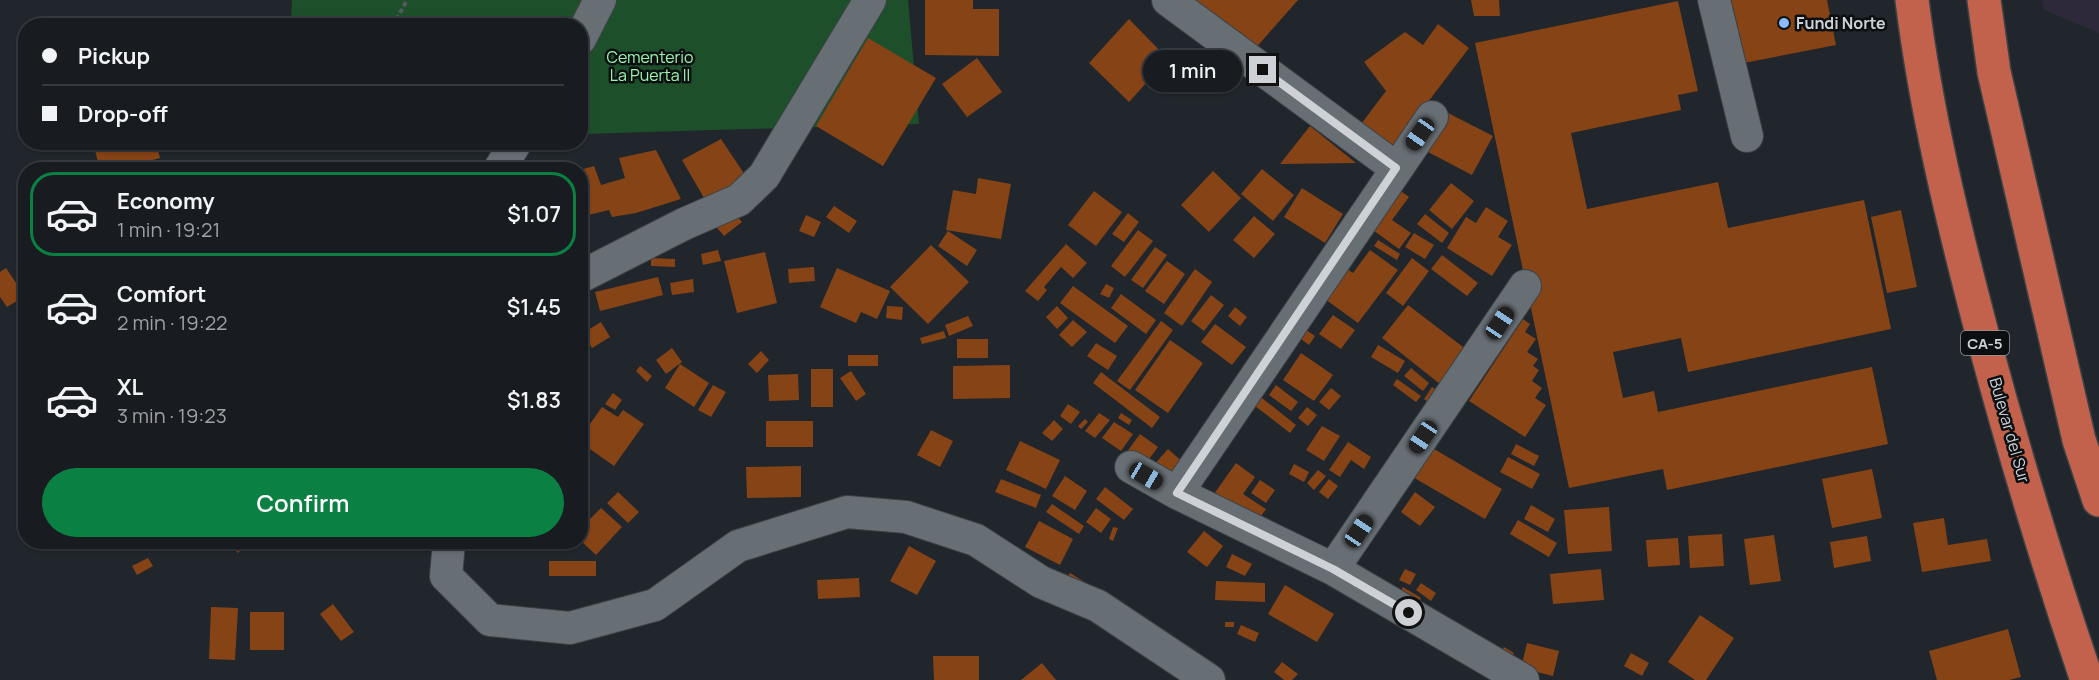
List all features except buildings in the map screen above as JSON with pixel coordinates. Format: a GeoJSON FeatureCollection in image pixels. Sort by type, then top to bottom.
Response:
{"type":"FeatureCollection","features":[{"type":"Feature","properties":{"kind":"highway","name":"Bulevar del Sur"},"geometry":{"type":"LineString","coordinates":[[1912,0],[1920,67],[1961,252],[2000,398],[2050,569],[2087,680]]}},
{"type":"Feature","properties":{"kind":"highway"},"geometry":{"type":"LineString","coordinates":[[1983,2],[1994,72],[2079,441],[2099,500]]}},
{"type":"Feature","properties":{"kind":"street"},"geometry":{"type":"LineString","coordinates":[[588,23],[600,0]]}},
{"type":"Feature","properties":{"kind":"street"},"geometry":{"type":"LineString","coordinates":[[588,274],[684,224],[739,200],[764,176],[870,0]]}},
{"type":"Feature","properties":{"kind":"street"},"geometry":{"type":"LineString","coordinates":[[1168,0],[1396,168]]}},
{"type":"Feature","properties":{"kind":"street"},"geometry":{"type":"LineString","coordinates":[[1714,0],[1747,136]]}},
{"type":"Feature","properties":{"kind":"street"},"geometry":{"type":"LineString","coordinates":[[1177,493],[1432,117]]}},
{"type":"Feature","properties":{"kind":"street"},"geometry":{"type":"LineString","coordinates":[[1333,569],[1525,285]]}},
{"type":"Feature","properties":{"kind":"street"},"geometry":{"type":"LineString","coordinates":[[1131,467],[1177,493],[1333,569],[1523,680]]}},
{"type":"Feature","properties":{"kind":"street"},"geometry":{"type":"LineString","coordinates":[[448,549],[446,576],[490,620],[570,628],[655,605],[738,546],[847,512],[906,517],[976,540],[1041,582],[1098,606],[1209,680]]}},
{"type":"Feature","properties":{"kind":"path"},"geometry":{"type":"LineString","coordinates":[[397,18],[407,0]]}},
{"type":"Feature","properties":{"kind":"shaded area"},"geometry":{"type":"Polygon","coordinates":[[[2042,0],[2099,0],[2099,33],[2044,10],[2042,0]]]}},
{"type":"Feature","properties":{"kind":"green space","name":"Cementerio La Puerta II"},"geometry":{"type":"Polygon","coordinates":[[[292,0],[908,0],[919,124],[588,134],[588,18],[291,18],[292,0]]]}},
{"type":"Feature","properties":{"kind":"place","name":"Fundi Norte"},"geometry":{"type":"Point","coordinates":[1784,23]}},
{"type":"Feature","properties":{"kind":"route"},"geometry":{"type":"LineString","coordinates":[[1263,70],[1396,168],[1177,493],[1333,569],[1409,613]]}}]}
